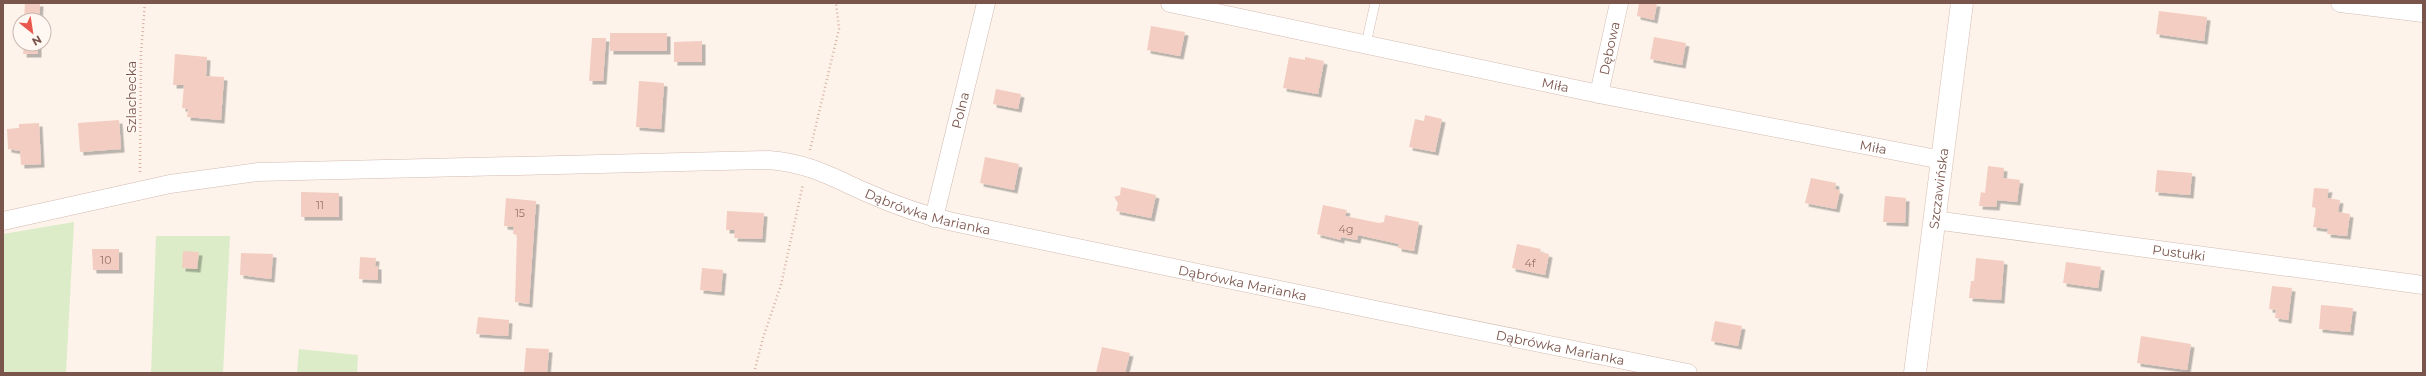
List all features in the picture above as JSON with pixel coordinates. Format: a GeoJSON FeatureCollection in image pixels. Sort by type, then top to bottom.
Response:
{"type":"FeatureCollection","features":[{"type":"Feature","properties":{"kind":"street","name":"Polna"},"geometry":{"type":"LineString","coordinates":[[934,218],[986,3]]}},
{"type":"Feature","properties":{"kind":"street","name":"Miła"},"geometry":{"type":"LineString","coordinates":[[1170,3],[1598,94],[1942,160]]}},
{"type":"Feature","properties":{"kind":"street","name":"Dębowa"},"geometry":{"type":"LineString","coordinates":[[1598,94],[1619,3]]}},
{"type":"Feature","properties":{"kind":"street","name":"Szczawińska"},"geometry":{"type":"LineString","coordinates":[[1915,373],[1962,3]]}},
{"type":"Feature","properties":{"kind":"street"},"geometry":{"type":"LineString","coordinates":[[2340,3],[2423,13]]}},
{"type":"Feature","properties":{"kind":"street","name":"Dąbrówka Marianka"},"geometry":{"type":"LineString","coordinates":[[3,220],[198,179],[258,172],[769,160],[806,165],[883,200],[934,218],[1163,267],[1688,373]]}},
{"type":"Feature","properties":{"kind":"street","name":"Pustułki"},"geometry":{"type":"LineString","coordinates":[[1934,220],[2423,285]]}},
{"type":"Feature","properties":{"kind":"lane"},"geometry":{"type":"LineString","coordinates":[[1366,44],[1375,3]]}},
{"type":"Feature","properties":{"kind":"path","name":"Szlachecka"},"geometry":{"type":"LineString","coordinates":[[140,191],[141,53],[145,3]]}},
{"type":"Feature","properties":{"kind":"path"},"geometry":{"type":"LineString","coordinates":[[754,373],[763,338],[781,285],[806,165],[839,29],[836,3]]}},
{"type":"Feature","properties":{"kind":"green space"},"geometry":{"type":"Polygon","coordinates":[[[74,222],[66,373],[3,373],[3,234],[74,222]]]}},
{"type":"Feature","properties":{"kind":"green space"},"geometry":{"type":"Polygon","coordinates":[[[156,236],[230,236],[223,373],[151,373],[156,236]]]}},
{"type":"Feature","properties":{"kind":"green space"},"geometry":{"type":"Polygon","coordinates":[[[299,349],[358,355],[357,373],[297,373],[299,349]]]}},
{"type":"Feature","properties":{"kind":"building"},"geometry":{"type":"Polygon","coordinates":[[[25,3],[40,3],[39,12],[24,12],[25,3]]]}},
{"type":"Feature","properties":{"kind":"building"},"geometry":{"type":"Polygon","coordinates":[[[1639,3],[1657,3],[1654,20],[1637,16],[1639,3]]]}},
{"type":"Feature","properties":{"kind":"building"},"geometry":{"type":"Polygon","coordinates":[[[2159,11],[2207,17],[2204,41],[2156,34],[2159,11]]]}},
{"type":"Feature","properties":{"kind":"building"},"geometry":{"type":"Polygon","coordinates":[[[1151,26],[1185,32],[1180,56],[1147,50],[1151,26]]]}},
{"type":"Feature","properties":{"kind":"building"},"geometry":{"type":"Polygon","coordinates":[[[610,33],[667,33],[667,51],[610,51],[610,33]]]}},
{"type":"Feature","properties":{"kind":"building"},"geometry":{"type":"Polygon","coordinates":[[[1654,37],[1686,43],[1682,65],[1650,59],[1654,37]]]}},
{"type":"Feature","properties":{"kind":"building"},"geometry":{"type":"Polygon","coordinates":[[[592,38],[606,38],[603,81],[589,81],[592,38]]]}},
{"type":"Feature","properties":{"kind":"building"},"geometry":{"type":"Polygon","coordinates":[[[702,41],[702,62],[674,62],[674,42],[702,41]]]}},
{"type":"Feature","properties":{"kind":"building"},"geometry":{"type":"Polygon","coordinates":[[[23,52],[38,52],[38,54],[23,54],[23,52]]]}},
{"type":"Feature","properties":{"kind":"building"},"geometry":{"type":"Polygon","coordinates":[[[175,54],[207,57],[206,76],[224,77],[221,120],[187,117],[188,109],[182,108],[184,85],[173,85],[175,54]]]}},
{"type":"Feature","properties":{"kind":"building"},"geometry":{"type":"Polygon","coordinates":[[[1289,57],[1305,60],[1305,57],[1324,61],[1318,94],[1283,88],[1289,57]]]}},
{"type":"Feature","properties":{"kind":"building"},"geometry":{"type":"Polygon","coordinates":[[[639,81],[664,83],[661,129],[636,127],[639,81]]]}},
{"type":"Feature","properties":{"kind":"building"},"geometry":{"type":"Polygon","coordinates":[[[996,89],[1021,94],[1018,109],[993,104],[996,89]]]}},
{"type":"Feature","properties":{"kind":"building"},"geometry":{"type":"Polygon","coordinates":[[[1425,115],[1442,119],[1435,152],[1409,147],[1415,119],[1424,121],[1425,115]]]}},
{"type":"Feature","properties":{"kind":"building"},"geometry":{"type":"Polygon","coordinates":[[[119,120],[121,149],[80,152],[78,123],[119,120]]]}},
{"type":"Feature","properties":{"kind":"building"},"geometry":{"type":"Polygon","coordinates":[[[39,123],[41,164],[21,165],[20,151],[8,149],[7,129],[19,128],[19,124],[39,123]]]}},
{"type":"Feature","properties":{"kind":"building"},"geometry":{"type":"Polygon","coordinates":[[[985,157],[1019,164],[1014,190],[980,183],[985,157]]]}},
{"type":"Feature","properties":{"kind":"building"},"geometry":{"type":"Polygon","coordinates":[[[1988,166],[2004,168],[2003,178],[2020,180],[2017,202],[1997,200],[1996,207],[1979,206],[1981,192],[1985,193],[1988,166]]]}},
{"type":"Feature","properties":{"kind":"building"},"geometry":{"type":"Polygon","coordinates":[[[2157,170],[2192,173],[2190,195],[2155,192],[2157,170]]]}},
{"type":"Feature","properties":{"kind":"building"},"geometry":{"type":"Polygon","coordinates":[[[1811,178],[1836,183],[1835,189],[1840,191],[1836,209],[1805,203],[1811,178]]]}},
{"type":"Feature","properties":{"kind":"building"},"geometry":{"type":"Polygon","coordinates":[[[1121,187],[1156,195],[1151,218],[1116,211],[1118,203],[1114,197],[1120,195],[1121,187]]]}},
{"type":"Feature","properties":{"kind":"building"},"geometry":{"type":"Polygon","coordinates":[[[2314,188],[2329,189],[2327,198],[2340,200],[2338,212],[2350,214],[2347,236],[2327,234],[2328,229],[2313,227],[2316,208],[2312,207],[2314,188]]]}},
{"type":"Feature","properties":{"kind":"building"},"geometry":{"type":"Polygon","coordinates":[[[301,192],[339,193],[339,217],[301,217],[301,192]]]}},
{"type":"Feature","properties":{"kind":"building"},"geometry":{"type":"Polygon","coordinates":[[[1885,196],[1906,198],[1905,223],[1883,222],[1885,196]]]}},
{"type":"Feature","properties":{"kind":"building"},"geometry":{"type":"Polygon","coordinates":[[[506,198],[536,201],[529,304],[515,302],[517,235],[513,234],[514,227],[504,226],[506,198]]]}},
{"type":"Feature","properties":{"kind":"building"},"geometry":{"type":"Polygon","coordinates":[[[1323,205],[1347,210],[1345,216],[1379,223],[1384,222],[1385,215],[1419,222],[1414,251],[1398,248],[1399,244],[1358,235],[1357,240],[1341,237],[1341,240],[1317,234],[1323,205]]]}},
{"type":"Feature","properties":{"kind":"building"},"geometry":{"type":"Polygon","coordinates":[[[727,211],[764,213],[762,239],[734,238],[735,230],[726,230],[727,211]]]}},
{"type":"Feature","properties":{"kind":"building"},"geometry":{"type":"Polygon","coordinates":[[[1517,244],[1541,249],[1540,252],[1549,254],[1545,275],[1512,268],[1517,244]]]}},
{"type":"Feature","properties":{"kind":"building"},"geometry":{"type":"Polygon","coordinates":[[[92,249],[119,249],[119,270],[93,270],[92,249]]]}},
{"type":"Feature","properties":{"kind":"building"},"geometry":{"type":"Polygon","coordinates":[[[183,251],[199,252],[197,269],[182,268],[183,251]]]}},
{"type":"Feature","properties":{"kind":"building"},"geometry":{"type":"Polygon","coordinates":[[[241,253],[273,254],[271,279],[240,275],[241,253]]]}},
{"type":"Feature","properties":{"kind":"building"},"geometry":{"type":"Polygon","coordinates":[[[360,257],[376,258],[375,266],[378,266],[378,280],[359,279],[360,257]]]}},
{"type":"Feature","properties":{"kind":"building"},"geometry":{"type":"Polygon","coordinates":[[[1976,258],[2004,261],[2001,300],[1969,298],[1971,281],[1974,281],[1976,258]]]}},
{"type":"Feature","properties":{"kind":"building"},"geometry":{"type":"Polygon","coordinates":[[[2066,262],[2101,267],[2098,288],[2063,283],[2066,262]]]}},
{"type":"Feature","properties":{"kind":"building"},"geometry":{"type":"Polygon","coordinates":[[[702,268],[723,270],[721,292],[700,290],[702,268]]]}},
{"type":"Feature","properties":{"kind":"building"},"geometry":{"type":"Polygon","coordinates":[[[2272,286],[2292,288],[2288,320],[2275,318],[2276,310],[2269,309],[2272,286]]]}},
{"type":"Feature","properties":{"kind":"building"},"geometry":{"type":"Polygon","coordinates":[[[2321,305],[2353,308],[2350,332],[2319,329],[2321,305]]]}},
{"type":"Feature","properties":{"kind":"building"},"geometry":{"type":"Polygon","coordinates":[[[478,317],[509,320],[508,336],[476,334],[478,317]]]}},
{"type":"Feature","properties":{"kind":"building"},"geometry":{"type":"Polygon","coordinates":[[[1715,321],[1742,326],[1738,346],[1711,341],[1715,321]]]}},
{"type":"Feature","properties":{"kind":"building"},"geometry":{"type":"Polygon","coordinates":[[[2141,336],[2191,344],[2187,370],[2137,363],[2141,336]]]}},
{"type":"Feature","properties":{"kind":"building"},"geometry":{"type":"Polygon","coordinates":[[[1102,347],[1130,353],[1125,373],[1096,373],[1102,347]]]}},
{"type":"Feature","properties":{"kind":"building"},"geometry":{"type":"Polygon","coordinates":[[[526,348],[549,349],[547,373],[524,373],[526,348]]]}}]}
